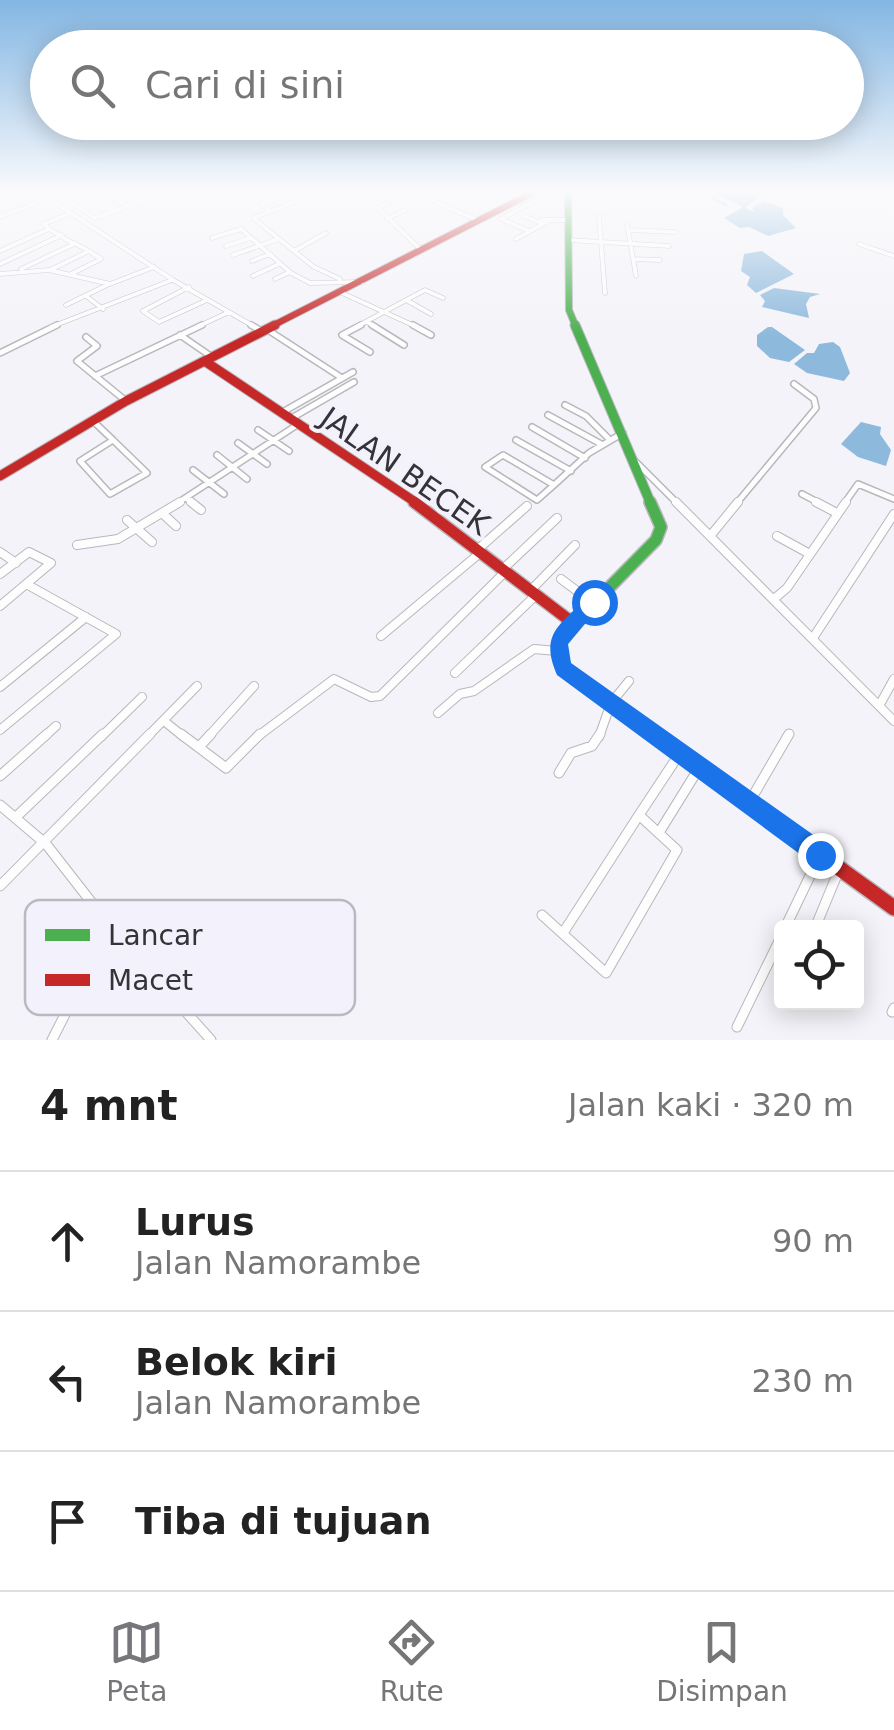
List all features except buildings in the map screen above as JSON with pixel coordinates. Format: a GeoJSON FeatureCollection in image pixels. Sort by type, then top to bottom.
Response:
{"type":"FeatureCollection","features":[{"type":"Feature","properties":{"kind":"street"},"geometry":{"type":"LineString","coordinates":[[0,251],[26,240]]}},
{"type":"Feature","properties":{"kind":"street"},"geometry":{"type":"LineString","coordinates":[[0,264],[54,240]]}},
{"type":"Feature","properties":{"kind":"street"},"geometry":{"type":"LineString","coordinates":[[68,240],[101,259],[70,274]]}},
{"type":"Feature","properties":{"kind":"street"},"geometry":{"type":"LineString","coordinates":[[112,240],[173,280],[342,378]]}},
{"type":"Feature","properties":{"kind":"street"},"geometry":{"type":"LineString","coordinates":[[226,246],[244,240]]}},
{"type":"Feature","properties":{"kind":"street"},"geometry":{"type":"LineString","coordinates":[[254,240],[290,272],[312,283],[363,282]]}},
{"type":"Feature","properties":{"kind":"street"},"geometry":{"type":"LineString","coordinates":[[233,254],[275,240]]}},
{"type":"Feature","properties":{"kind":"street"},"geometry":{"type":"LineString","coordinates":[[281,240],[316,268],[342,280]]}},
{"type":"Feature","properties":{"kind":"street"},"geometry":{"type":"LineString","coordinates":[[294,250],[314,240]]}},
{"type":"Feature","properties":{"kind":"street"},"geometry":{"type":"LineString","coordinates":[[410,240],[421,250]]}},
{"type":"Feature","properties":{"kind":"street"},"geometry":{"type":"LineString","coordinates":[[0,476],[92,420],[442,240]]}},
{"type":"Feature","properties":{"kind":"street"},"geometry":{"type":"LineString","coordinates":[[669,246],[568,240],[570,310],[660,522],[661,533],[573,623],[559,640],[557,651],[564,669],[894,908]]}},
{"type":"Feature","properties":{"kind":"street"},"geometry":{"type":"LineString","coordinates":[[629,240],[636,276]]}},
{"type":"Feature","properties":{"kind":"street"},"geometry":{"type":"LineString","coordinates":[[601,242],[605,293]]}},
{"type":"Feature","properties":{"kind":"street"},"geometry":{"type":"LineString","coordinates":[[11,273],[74,243]]}},
{"type":"Feature","properties":{"kind":"street"},"geometry":{"type":"LineString","coordinates":[[858,244],[894,256]]}},
{"type":"Feature","properties":{"kind":"street"},"geometry":{"type":"LineString","coordinates":[[49,270],[89,251]]}},
{"type":"Feature","properties":{"kind":"street"},"geometry":{"type":"LineString","coordinates":[[252,261],[270,254]]}},
{"type":"Feature","properties":{"kind":"street"},"geometry":{"type":"LineString","coordinates":[[633,259],[660,260]]}},
{"type":"Feature","properties":{"kind":"street"},"geometry":{"type":"LineString","coordinates":[[253,276],[281,263]]}},
{"type":"Feature","properties":{"kind":"street"},"geometry":{"type":"LineString","coordinates":[[66,305],[154,267]]}},
{"type":"Feature","properties":{"kind":"street"},"geometry":{"type":"LineString","coordinates":[[0,274],[49,270],[110,284]]}},
{"type":"Feature","properties":{"kind":"street"},"geometry":{"type":"LineString","coordinates":[[276,279],[290,272]]}},
{"type":"Feature","properties":{"kind":"street"},"geometry":{"type":"LineString","coordinates":[[126,278],[146,291]]}},
{"type":"Feature","properties":{"kind":"street"},"geometry":{"type":"LineString","coordinates":[[0,352],[26,337],[173,280]]}},
{"type":"Feature","properties":{"kind":"street"},"geometry":{"type":"LineString","coordinates":[[189,288],[142,310],[159,322],[208,300]]}},
{"type":"Feature","properties":{"kind":"street"},"geometry":{"type":"LineString","coordinates":[[370,352],[342,335],[425,290],[442,298]]}},
{"type":"Feature","properties":{"kind":"street"},"geometry":{"type":"LineString","coordinates":[[342,292],[387,310],[431,335]]}},
{"type":"Feature","properties":{"kind":"street"},"geometry":{"type":"LineString","coordinates":[[86,296],[103,309]]}},
{"type":"Feature","properties":{"kind":"street"},"geometry":{"type":"LineString","coordinates":[[406,300],[431,314]]}},
{"type":"Feature","properties":{"kind":"street"},"geometry":{"type":"LineString","coordinates":[[95,376],[229,312]]}},
{"type":"Feature","properties":{"kind":"street"},"geometry":{"type":"LineString","coordinates":[[366,322],[404,344]]}},
{"type":"Feature","properties":{"kind":"street"},"geometry":{"type":"LineString","coordinates":[[180,335],[210,360]]}},
{"type":"Feature","properties":{"kind":"street"},"geometry":{"type":"LineString","coordinates":[[86,337],[97,346],[76,359],[126,402]]}},
{"type":"Feature","properties":{"kind":"street","name":"JALAN BECEK"},"geometry":{"type":"LineString","coordinates":[[210,360],[288,419],[404,494],[573,623]]}},
{"type":"Feature","properties":{"kind":"street"},"geometry":{"type":"LineString","coordinates":[[77,545],[118,539],[138,530],[273,440],[288,419],[353,372]]}},
{"type":"Feature","properties":{"kind":"street"},"geometry":{"type":"LineString","coordinates":[[288,419],[354,382]]}},
{"type":"Feature","properties":{"kind":"street"},"geometry":{"type":"LineString","coordinates":[[711,535],[816,408],[814,398],[794,384]]}},
{"type":"Feature","properties":{"kind":"street"},"geometry":{"type":"LineString","coordinates":[[565,405],[586,416],[608,438]]}},
{"type":"Feature","properties":{"kind":"street"},"geometry":{"type":"LineString","coordinates":[[548,415],[601,444]]}},
{"type":"Feature","properties":{"kind":"street"},"geometry":{"type":"LineString","coordinates":[[92,420],[114,440],[146,475],[110,494],[80,462],[114,440]]}},
{"type":"Feature","properties":{"kind":"street"},"geometry":{"type":"LineString","coordinates":[[532,427],[586,458]]}},
{"type":"Feature","properties":{"kind":"street"},"geometry":{"type":"LineString","coordinates":[[258,430],[289,451]]}},
{"type":"Feature","properties":{"kind":"street"},"geometry":{"type":"LineString","coordinates":[[554,485],[503,454],[484,467],[537,500],[608,438],[623,433]]}},
{"type":"Feature","properties":{"kind":"street"},"geometry":{"type":"LineString","coordinates":[[516,440],[570,471]]}},
{"type":"Feature","properties":{"kind":"street"},"geometry":{"type":"LineString","coordinates":[[238,443],[268,464]]}},
{"type":"Feature","properties":{"kind":"street"},"geometry":{"type":"LineString","coordinates":[[216,456],[248,478]]}},
{"type":"Feature","properties":{"kind":"street"},"geometry":{"type":"LineString","coordinates":[[634,460],[894,721]]}},
{"type":"Feature","properties":{"kind":"street"},"geometry":{"type":"LineString","coordinates":[[193,470],[224,494]]}},
{"type":"Feature","properties":{"kind":"street"},"geometry":{"type":"LineString","coordinates":[[774,599],[787,588],[835,512],[860,483],[894,500]]}},
{"type":"Feature","properties":{"kind":"street"},"geometry":{"type":"LineString","coordinates":[[802,494],[835,512]]}},
{"type":"Feature","properties":{"kind":"street"},"geometry":{"type":"LineString","coordinates":[[186,498],[201,510]]}},
{"type":"Feature","properties":{"kind":"street"},"geometry":{"type":"LineString","coordinates":[[381,636],[527,506]]}},
{"type":"Feature","properties":{"kind":"street"},"geometry":{"type":"LineString","coordinates":[[162,514],[176,526]]}},
{"type":"Feature","properties":{"kind":"street"},"geometry":{"type":"LineString","coordinates":[[813,638],[894,514]]}},
{"type":"Feature","properties":{"kind":"street"},"geometry":{"type":"LineString","coordinates":[[164,721],[226,768],[256,737],[334,680],[371,697],[380,696],[557,518]]}},
{"type":"Feature","properties":{"kind":"street"},"geometry":{"type":"LineString","coordinates":[[127,520],[152,542]]}},
{"type":"Feature","properties":{"kind":"street"},"geometry":{"type":"LineString","coordinates":[[777,536],[808,554]]}},
{"type":"Feature","properties":{"kind":"street"},"geometry":{"type":"LineString","coordinates":[[456,673],[575,545]]}},
{"type":"Feature","properties":{"kind":"street"},"geometry":{"type":"LineString","coordinates":[[0,552],[16,562]]}},
{"type":"Feature","properties":{"kind":"street"},"geometry":{"type":"LineString","coordinates":[[0,574],[33,552],[52,563],[0,606]]}},
{"type":"Feature","properties":{"kind":"street"},"geometry":{"type":"LineString","coordinates":[[561,579],[594,602]]}},
{"type":"Feature","properties":{"kind":"street"},"geometry":{"type":"LineString","coordinates":[[0,730],[116,636],[28,585]]}},
{"type":"Feature","properties":{"kind":"street"},"geometry":{"type":"LineString","coordinates":[[0,687],[86,617]]}},
{"type":"Feature","properties":{"kind":"street"},"geometry":{"type":"LineString","coordinates":[[438,713],[460,694],[474,691],[534,649],[557,651]]}},
{"type":"Feature","properties":{"kind":"street"},"geometry":{"type":"LineString","coordinates":[[879,706],[894,679]]}},
{"type":"Feature","properties":{"kind":"street"},"geometry":{"type":"LineString","coordinates":[[559,773],[571,753],[592,746],[603,730],[612,704],[630,682]]}},
{"type":"Feature","properties":{"kind":"street"},"geometry":{"type":"LineString","coordinates":[[0,886],[46,844],[197,686]]}},
{"type":"Feature","properties":{"kind":"street"},"geometry":{"type":"LineString","coordinates":[[199,747],[254,686]]}},
{"type":"Feature","properties":{"kind":"street"},"geometry":{"type":"LineString","coordinates":[[90,900],[46,844],[6,814],[142,697]]}},
{"type":"Feature","properties":{"kind":"street"},"geometry":{"type":"LineString","coordinates":[[0,776],[56,726]]}},
{"type":"Feature","properties":{"kind":"street"},"geometry":{"type":"LineString","coordinates":[[749,802],[789,734]]}},
{"type":"Feature","properties":{"kind":"street"},"geometry":{"type":"LineString","coordinates":[[562,933],[680,753]]}},
{"type":"Feature","properties":{"kind":"street"},"geometry":{"type":"LineString","coordinates":[[660,831],[699,767]]}},
{"type":"Feature","properties":{"kind":"street"},"geometry":{"type":"LineString","coordinates":[[542,915],[603,972],[610,970],[678,853],[660,831],[639,815]]}},
{"type":"Feature","properties":{"kind":"street"},"geometry":{"type":"LineString","coordinates":[[789,920],[820,855]]}},
{"type":"Feature","properties":{"kind":"street"},"geometry":{"type":"LineString","coordinates":[[817,920],[840,868]]}},
{"type":"Feature","properties":{"kind":"street"},"geometry":{"type":"LineString","coordinates":[[737,1027],[774,951]]}},
{"type":"Feature","properties":{"kind":"street"},"geometry":{"type":"LineString","coordinates":[[52,1040],[64,1015]]}},
{"type":"Feature","properties":{"kind":"street"},"geometry":{"type":"LineString","coordinates":[[189,1015],[212,1040]]}},
{"type":"Feature","properties":{"kind":"water"},"geometry":{"type":"Polygon","coordinates":[[[762,251],[794,274],[756,293],[747,285],[750,277],[741,271],[744,254],[762,251]]]}},
{"type":"Feature","properties":{"kind":"water"},"geometry":{"type":"Polygon","coordinates":[[[774,288],[820,294],[810,297],[806,304],[809,318],[762,307],[765,301],[760,295],[774,288]]]}},
{"type":"Feature","properties":{"kind":"water"},"geometry":{"type":"Polygon","coordinates":[[[768,327],[805,350],[789,362],[770,358],[757,346],[757,335],[768,327]]]}},
{"type":"Feature","properties":{"kind":"water"},"geometry":{"type":"Polygon","coordinates":[[[833,342],[840,347],[850,373],[844,381],[807,373],[794,364],[807,353],[814,353],[819,344],[833,342]]]}},
{"type":"Feature","properties":{"kind":"water"},"geometry":{"type":"Polygon","coordinates":[[[861,422],[881,427],[880,434],[891,450],[886,466],[858,457],[841,444],[861,422]]]}},
{"type":"Feature","properties":{"kind":"traffic: fast"},"geometry":{"type":"LineString","coordinates":[[568,240],[569,310],[661,527],[656,540],[594,603]]}},
{"type":"Feature","properties":{"kind":"traffic: jam"},"geometry":{"type":"LineString","coordinates":[[0,476],[126,401],[441,240]]}},
{"type":"Feature","properties":{"kind":"traffic: jam"},"geometry":{"type":"LineString","coordinates":[[206,362],[404,494],[573,623]]}},
{"type":"Feature","properties":{"kind":"traffic: jam"},"geometry":{"type":"LineString","coordinates":[[594,603],[559,644],[559,659],[568,672],[894,908]]}},
{"type":"Feature","properties":{"kind":"route"},"geometry":{"type":"LineString","coordinates":[[594,602],[559,640],[557,651],[564,669],[820,855]]}}]}
